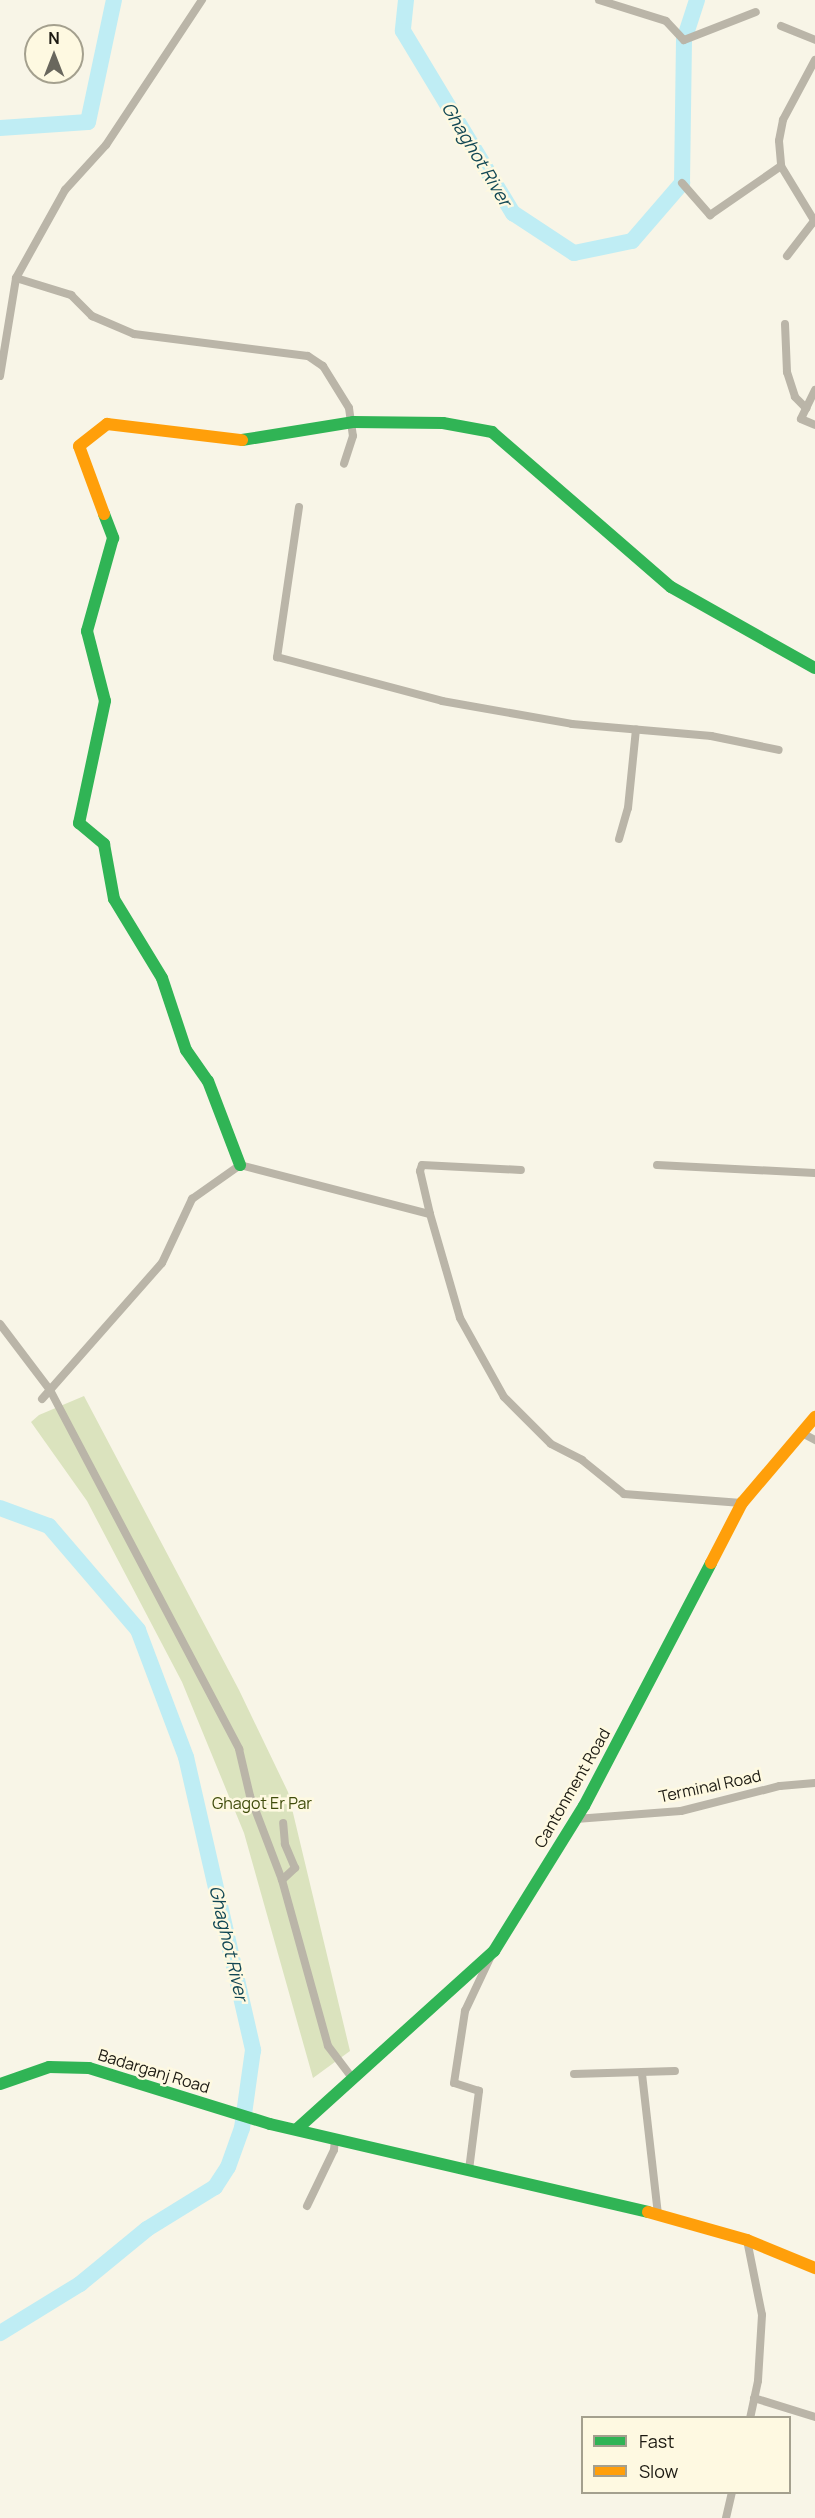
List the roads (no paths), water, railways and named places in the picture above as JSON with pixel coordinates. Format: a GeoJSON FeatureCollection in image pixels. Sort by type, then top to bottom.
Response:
{"type":"FeatureCollection","features":[{"type":"Feature","properties":{"kind":"street"},"geometry":{"type":"LineString","coordinates":[[0,376],[16,278],[65,190],[106,145],[202,0]]}},
{"type":"Feature","properties":{"kind":"street"},"geometry":{"type":"LineString","coordinates":[[599,0],[666,21],[684,40],[756,12]]}},
{"type":"Feature","properties":{"kind":"street"},"geometry":{"type":"LineString","coordinates":[[781,26],[815,40]]}},
{"type":"Feature","properties":{"kind":"street"},"geometry":{"type":"LineString","coordinates":[[787,256],[815,221],[781,166],[779,141],[783,120],[815,60]]}},
{"type":"Feature","properties":{"kind":"street"},"geometry":{"type":"LineString","coordinates":[[682,183],[710,215],[781,166]]}},
{"type":"Feature","properties":{"kind":"street"},"geometry":{"type":"LineString","coordinates":[[16,278],[71,294],[92,316],[134,334],[308,356],[323,366],[349,408],[353,422],[344,464]]}},
{"type":"Feature","properties":{"kind":"street"},"geometry":{"type":"LineString","coordinates":[[784,324],[787,372],[795,397],[806,408]]}},
{"type":"Feature","properties":{"kind":"street"},"geometry":{"type":"LineString","coordinates":[[815,390],[801,419],[815,425]]}},
{"type":"Feature","properties":{"kind":"street"},"geometry":{"type":"LineString","coordinates":[[240,1164],[207,1081],[186,1050],[162,978],[114,898],[104,844],[79,823],[105,701],[87,631],[113,538],[79,446],[107,424],[247,441],[353,422],[443,423],[492,432],[671,587],[815,668]]}},
{"type":"Feature","properties":{"kind":"street"},"geometry":{"type":"LineString","coordinates":[[298,507],[277,657],[442,701],[572,724],[711,736],[779,750]]}},
{"type":"Feature","properties":{"kind":"street"},"geometry":{"type":"LineString","coordinates":[[619,839],[628,808],[636,729]]}},
{"type":"Feature","properties":{"kind":"street"},"geometry":{"type":"LineString","coordinates":[[240,1164],[430,1214]]}},
{"type":"Feature","properties":{"kind":"street"},"geometry":{"type":"LineString","coordinates":[[42,1399],[162,1263],[192,1199],[240,1164]]}},
{"type":"Feature","properties":{"kind":"street"},"geometry":{"type":"LineString","coordinates":[[521,1170],[422,1164],[420,1171],[460,1318],[504,1397],[551,1444],[582,1460],[624,1494],[742,1503]]}},
{"type":"Feature","properties":{"kind":"street"},"geometry":{"type":"LineString","coordinates":[[657,1164],[815,1173]]}},
{"type":"Feature","properties":{"kind":"street"},"geometry":{"type":"LineString","coordinates":[[0,1324],[50,1390],[238,1749],[250,1796],[282,1880],[328,2046],[353,2079]]}},
{"type":"Feature","properties":{"kind":"street","name":"Cantonment Road"},"geometry":{"type":"LineString","coordinates":[[297,2129],[494,1951],[576,1819],[742,1503],[815,1417]]}},
{"type":"Feature","properties":{"kind":"street"},"geometry":{"type":"LineString","coordinates":[[802,1434],[815,1440]]}},
{"type":"Feature","properties":{"kind":"street","name":"Terminal Road"},"geometry":{"type":"LineString","coordinates":[[576,1819],[681,1811],[780,1786],[815,1783]]}},
{"type":"Feature","properties":{"kind":"street"},"geometry":{"type":"LineString","coordinates":[[282,1880],[295,1868],[285,1844],[283,1823]]}},
{"type":"Feature","properties":{"kind":"street"},"geometry":{"type":"LineString","coordinates":[[469,2170],[479,2091],[454,2082],[465,2011],[494,1951]]}},
{"type":"Feature","properties":{"kind":"street","name":"Badarganj Road"},"geometry":{"type":"LineString","coordinates":[[0,2084],[49,2067],[89,2068],[270,2124],[658,2215],[747,2240],[815,2268]]}},
{"type":"Feature","properties":{"kind":"street"},"geometry":{"type":"LineString","coordinates":[[574,2074],[642,2074],[675,2071]]}},
{"type":"Feature","properties":{"kind":"street"},"geometry":{"type":"LineString","coordinates":[[642,2074],[658,2215]]}},
{"type":"Feature","properties":{"kind":"street"},"geometry":{"type":"LineString","coordinates":[[307,2206],[334,2150],[335,2138]]}},
{"type":"Feature","properties":{"kind":"street"},"geometry":{"type":"LineString","coordinates":[[747,2240],[762,2315],[762,2349],[750,2416]]}},
{"type":"Feature","properties":{"kind":"street"},"geometry":{"type":"LineString","coordinates":[[754,2398],[815,2417]]}},
{"type":"Feature","properties":{"kind":"street"},"geometry":{"type":"LineString","coordinates":[[726,2518],[732,2494]]}},
{"type":"Feature","properties":{"kind":"waterway","name":"Ghaghot River"},"geometry":{"type":"LineString","coordinates":[[0,128],[88,122],[114,0]]}},
{"type":"Feature","properties":{"kind":"waterway","name":"Ghaghot River"},"geometry":{"type":"LineString","coordinates":[[406,0],[403,31],[513,213],[574,253],[632,241],[682,183],[684,40],[697,0]]}},
{"type":"Feature","properties":{"kind":"waterway","name":"Ghaghot River"},"geometry":{"type":"LineString","coordinates":[[0,1508],[49,1526],[138,1630],[186,1757],[253,2050],[242,2128],[228,2167],[215,2187],[147,2229],[80,2284],[0,2333]]}},
{"type":"Feature","properties":{"kind":"park label","name":"Ghagot Er Par"},"geometry":{"type":"Point","coordinates":[262,1803]}}]}
